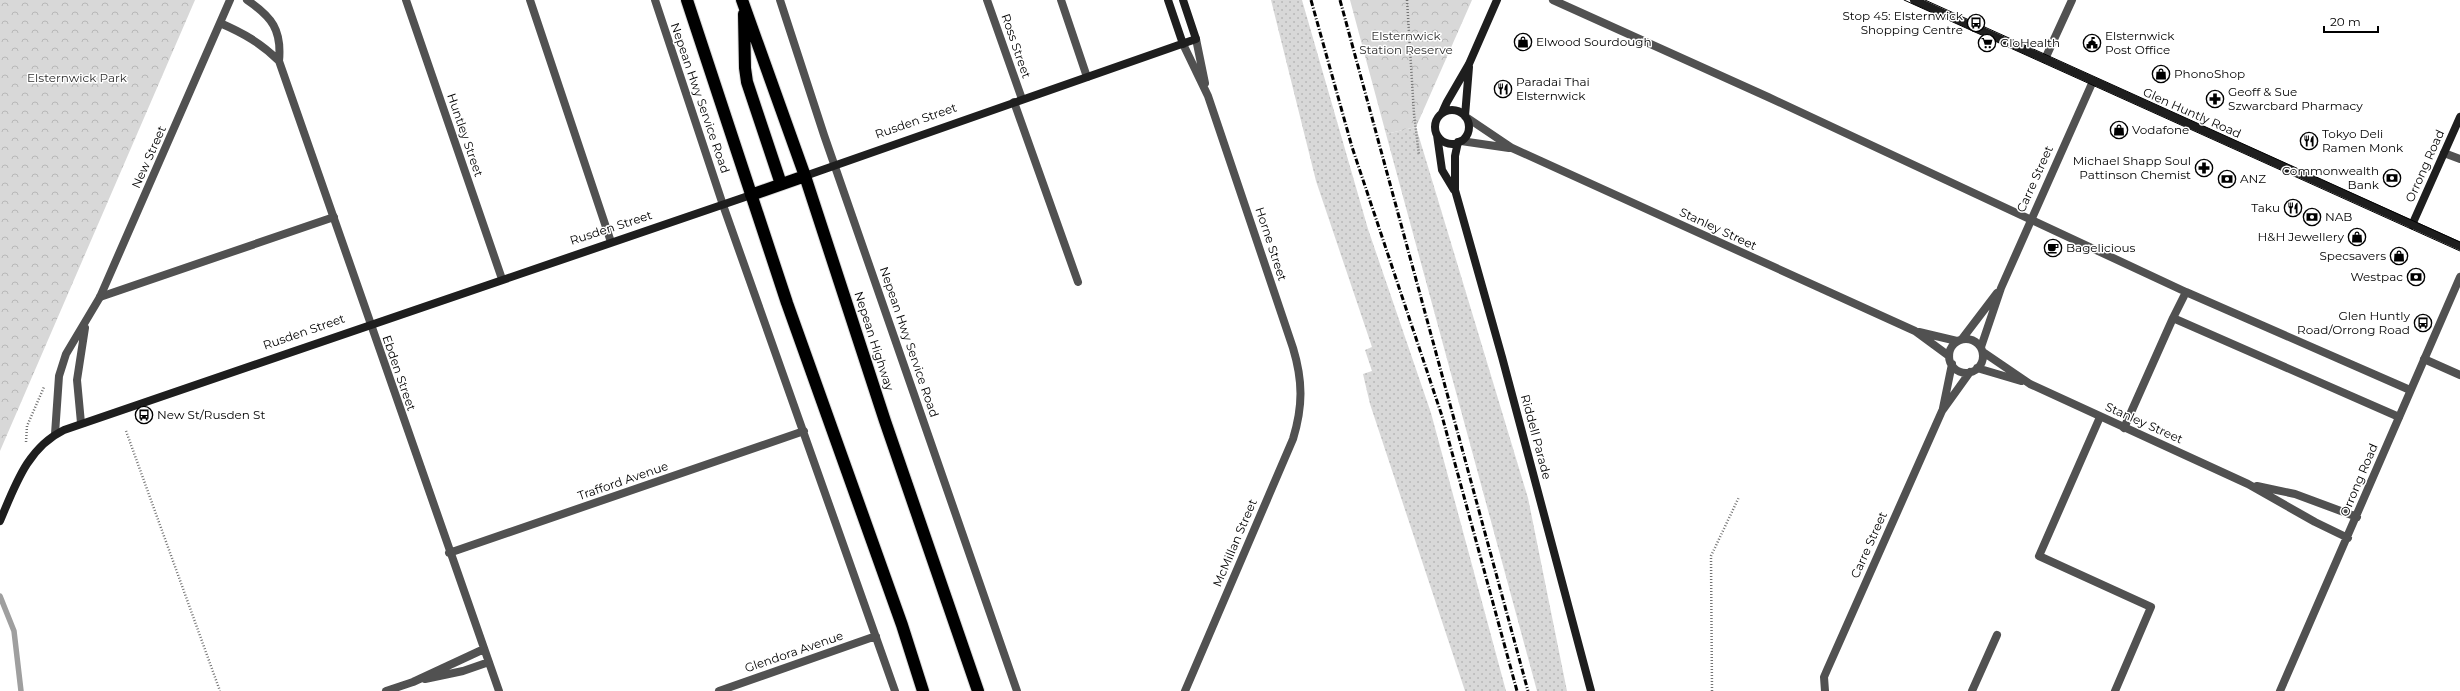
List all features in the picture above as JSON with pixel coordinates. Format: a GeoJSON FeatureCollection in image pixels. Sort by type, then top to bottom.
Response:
{"type":"FeatureCollection","features":[{"type":"Feature","properties":{"kind":"highway"},"geometry":{"type":"LineString","coordinates":[[687,0],[787,303],[902,625],[923,691]]}},
{"type":"Feature","properties":{"kind":"highway"},"geometry":{"type":"LineString","coordinates":[[743,3],[747,82],[781,184]]}},
{"type":"Feature","properties":{"kind":"highway","name":"Nepean Highway"},"geometry":{"type":"LineString","coordinates":[[743,3],[805,176],[885,421],[978,691]]}},
{"type":"Feature","properties":{"kind":"highway","name":"Rusden Street"},"geometry":{"type":"LineString","coordinates":[[751,195],[805,176]]}},
{"type":"Feature","properties":{"kind":"street","name":"New Street"},"geometry":{"type":"LineString","coordinates":[[55,434],[60,369],[70,347],[100,297],[230,0]]}},
{"type":"Feature","properties":{"kind":"street","name":"Ebden Street"},"geometry":{"type":"LineString","coordinates":[[247,0],[266,15],[274,25],[280,44],[279,61],[449,553],[499,691]]}},
{"type":"Feature","properties":{"kind":"street","name":"Huntley Street"},"geometry":{"type":"LineString","coordinates":[[406,0],[502,279]]}},
{"type":"Feature","properties":{"kind":"street"},"geometry":{"type":"LineString","coordinates":[[530,0],[611,242]]}},
{"type":"Feature","properties":{"kind":"street","name":"Nepean Hwy Service Road"},"geometry":{"type":"LineString","coordinates":[[655,0],[723,205]]}},
{"type":"Feature","properties":{"kind":"street","name":"Nepean Hwy Service Road"},"geometry":{"type":"LineString","coordinates":[[780,0],[1017,691]]}},
{"type":"Feature","properties":{"kind":"street","name":"Ross Street"},"geometry":{"type":"LineString","coordinates":[[987,0],[1018,101],[1078,282]]}},
{"type":"Feature","properties":{"kind":"street"},"geometry":{"type":"LineString","coordinates":[[1061,0],[1087,77]]}},
{"type":"Feature","properties":{"kind":"street","name":"Horne Street"},"geometry":{"type":"LineString","coordinates":[[1168,0],[1183,44],[1208,96]]}},
{"type":"Feature","properties":{"kind":"street","name":"Horne Street"},"geometry":{"type":"LineString","coordinates":[[1183,0],[1196,39],[1208,96],[1298,366],[1302,384],[1302,402]]}},
{"type":"Feature","properties":{"kind":"street"},"geometry":{"type":"LineString","coordinates":[[1469,64],[1466,117],[1469,129],[1459,142],[1446,142],[1437,135],[1436,123],[1469,64],[1497,0]]}},
{"type":"Feature","properties":{"kind":"street"},"geometry":{"type":"LineString","coordinates":[[1553,0],[2030,218],[2186,292],[2410,390]]}},
{"type":"Feature","properties":{"kind":"street","name":"Glen Huntly Road"},"geometry":{"type":"LineString","coordinates":[[1914,0],[2460,246]]}},
{"type":"Feature","properties":{"kind":"street"},"geometry":{"type":"LineString","coordinates":[[2045,59],[2072,0]]}},
{"type":"Feature","properties":{"kind":"street","name":"Ebden Street"},"geometry":{"type":"LineString","coordinates":[[220,23],[253,38],[265,47],[279,61]]}},
{"type":"Feature","properties":{"kind":"street","name":"Rusden Street"},"geometry":{"type":"LineString","coordinates":[[805,176],[835,164],[1196,39]]}},
{"type":"Feature","properties":{"kind":"street","name":"Carre Street"},"geometry":{"type":"LineString","coordinates":[[1982,349],[2001,288],[2030,218],[2093,81]]}},
{"type":"Feature","properties":{"kind":"street"},"geometry":{"type":"LineString","coordinates":[[1442,113],[1454,110],[1466,117]]}},
{"type":"Feature","properties":{"kind":"street","name":"Stanley Street"},"geometry":{"type":"LineString","coordinates":[[1466,117],[1512,148],[1915,331],[1960,340]]}},
{"type":"Feature","properties":{"kind":"street","name":"Orrong Road"},"geometry":{"type":"LineString","coordinates":[[2412,225],[2460,117]]}},
{"type":"Feature","properties":{"kind":"street","name":"Riddell Parade"},"geometry":{"type":"LineString","coordinates":[[1437,135],[1442,170],[1455,190]]}},
{"type":"Feature","properties":{"kind":"street","name":"Stanley Street"},"geometry":{"type":"LineString","coordinates":[[1459,142],[1512,148]]}},
{"type":"Feature","properties":{"kind":"street","name":"Riddell Parade"},"geometry":{"type":"LineString","coordinates":[[1459,142],[1455,156],[1455,190],[1502,357],[1591,691]]}},
{"type":"Feature","properties":{"kind":"street"},"geometry":{"type":"LineString","coordinates":[[2444,152],[2460,160]]}},
{"type":"Feature","properties":{"kind":"street","name":"Rusden Street"},"geometry":{"type":"LineString","coordinates":[[25,465],[38,448],[55,434],[81,423],[751,195]]}},
{"type":"Feature","properties":{"kind":"street"},"geometry":{"type":"LineString","coordinates":[[723,205],[734,232],[895,691]]}},
{"type":"Feature","properties":{"kind":"street"},"geometry":{"type":"LineString","coordinates":[[100,297],[334,217]]}},
{"type":"Feature","properties":{"kind":"street","name":"Orrong Road"},"geometry":{"type":"LineString","coordinates":[[2280,691],[2348,538],[2410,390],[2460,277]]}},
{"type":"Feature","properties":{"kind":"street","name":"Carre Street"},"geometry":{"type":"LineString","coordinates":[[1960,340],[2001,288]]}},
{"type":"Feature","properties":{"kind":"street"},"geometry":{"type":"LineString","coordinates":[[2124,428],[2186,292]]}},
{"type":"Feature","properties":{"kind":"street"},"geometry":{"type":"LineString","coordinates":[[2173,318],[2399,417]]}},
{"type":"Feature","properties":{"kind":"street","name":"New Street"},"geometry":{"type":"LineString","coordinates":[[81,423],[77,380],[86,321]]}},
{"type":"Feature","properties":{"kind":"street","name":"Stanley Street"},"geometry":{"type":"LineString","coordinates":[[1915,331],[1951,360]]}},
{"type":"Feature","properties":{"kind":"street"},"geometry":{"type":"LineString","coordinates":[[1960,340],[1973,340],[1982,349],[1982,361],[1974,370],[1960,371],[1951,360],[1950,350],[1960,340]]}},
{"type":"Feature","properties":{"kind":"street","name":"Stanley Street"},"geometry":{"type":"LineString","coordinates":[[1982,349],[2030,384],[2248,484],[2315,522],[2348,538]]}},
{"type":"Feature","properties":{"kind":"street","name":"Carre Street"},"geometry":{"type":"LineString","coordinates":[[1825,691],[1824,677],[1942,411],[1951,360]]}},
{"type":"Feature","properties":{"kind":"street"},"geometry":{"type":"LineString","coordinates":[[2424,360],[2460,376]]}},
{"type":"Feature","properties":{"kind":"street","name":"Carre Street"},"geometry":{"type":"LineString","coordinates":[[1942,411],[1974,370]]}},
{"type":"Feature","properties":{"kind":"street","name":"Stanley Street"},"geometry":{"type":"LineString","coordinates":[[1974,370],[2030,384]]}},
{"type":"Feature","properties":{"kind":"street","name":"McMillan Street"},"geometry":{"type":"LineString","coordinates":[[1184,691],[1292,439],[1302,402]]}},
{"type":"Feature","properties":{"kind":"street"},"geometry":{"type":"LineString","coordinates":[[2100,417],[2039,556],[2151,607],[2114,691]]}},
{"type":"Feature","properties":{"kind":"street","name":"Trafford Avenue"},"geometry":{"type":"LineString","coordinates":[[449,553],[804,431]]}},
{"type":"Feature","properties":{"kind":"street"},"geometry":{"type":"LineString","coordinates":[[0,521],[25,465]]}},
{"type":"Feature","properties":{"kind":"street","name":"Stanley Street"},"geometry":{"type":"LineString","coordinates":[[2248,484],[2295,494],[2357,517]]}},
{"type":"Feature","properties":{"kind":"street"},"geometry":{"type":"LineString","coordinates":[[1972,691],[1997,635]]}},
{"type":"Feature","properties":{"kind":"street","name":"Glendora Avenue"},"geometry":{"type":"LineString","coordinates":[[719,691],[876,636]]}},
{"type":"Feature","properties":{"kind":"street"},"geometry":{"type":"LineString","coordinates":[[413,682],[484,649]]}},
{"type":"Feature","properties":{"kind":"street"},"geometry":{"type":"LineString","coordinates":[[386,691],[413,682],[464,671],[489,662]]}},
{"type":"Feature","properties":{"kind":"path"},"geometry":{"type":"LineString","coordinates":[[1407,0],[1414,114],[1419,155]]}},
{"type":"Feature","properties":{"kind":"path"},"geometry":{"type":"LineString","coordinates":[[25,465],[27,426],[47,381],[60,369]]}},
{"type":"Feature","properties":{"kind":"path"},"geometry":{"type":"LineString","coordinates":[[126,431],[220,691]]}},
{"type":"Feature","properties":{"kind":"path"},"geometry":{"type":"LineString","coordinates":[[1712,691],[1711,556],[1739,497]]}},
{"type":"Feature","properties":{"kind":"green space","name":"Elsternwick Park"},"geometry":{"type":"Polygon","coordinates":[[[0,0],[195,0],[0,451],[0,0]]]}},
{"type":"Feature","properties":{"kind":"green space"},"geometry":{"type":"Polygon","coordinates":[[[1271,0],[1302,0],[1368,229],[1431,413],[1506,691],[1465,691],[1370,404],[1363,374],[1372,371],[1365,350],[1372,347],[1316,181],[1271,0]]]}},
{"type":"Feature","properties":{"kind":"green space","name":"Elsternwick Station Reserve"},"geometry":{"type":"Polygon","coordinates":[[[1350,0],[1472,0],[1416,127],[1386,134],[1350,0]]]}},
{"type":"Feature","properties":{"kind":"green space"},"geometry":{"type":"Polygon","coordinates":[[[1416,127],[1528,498],[1567,691],[1537,691],[1386,134],[1416,127]]]}},
{"type":"Feature","properties":{"kind":"waterway"},"geometry":{"type":"LineString","coordinates":[[0,596],[14,631],[21,691]]}},
{"type":"Feature","properties":{"kind":"tram line"},"geometry":{"type":"LineString","coordinates":[[1904,0],[2460,251]]}},
{"type":"Feature","properties":{"kind":"tram line"},"geometry":{"type":"LineString","coordinates":[[1925,0],[2460,242]]}},
{"type":"Feature","properties":{"kind":"railway"},"geometry":{"type":"LineString","coordinates":[[1311,0],[1352,147],[1442,416],[1517,691]]}},
{"type":"Feature","properties":{"kind":"railway"},"geometry":{"type":"LineString","coordinates":[[1340,0],[1528,691]]}},
{"type":"Feature","properties":{"kind":"place","name":"Stop 45: Elsternwick Shopping Centre"},"geometry":{"type":"Point","coordinates":[1976,23]}},
{"type":"Feature","properties":{"kind":"place","name":"Elwood Sourdough"},"geometry":{"type":"Point","coordinates":[1523,42]}},
{"type":"Feature","properties":{"kind":"place","name":"GloHealth"},"geometry":{"type":"Point","coordinates":[1987,43]}},
{"type":"Feature","properties":{"kind":"place","name":"Elsternwick Post Office"},"geometry":{"type":"Point","coordinates":[2092,43]}},
{"type":"Feature","properties":{"kind":"place","name":"PhonoShop"},"geometry":{"type":"Point","coordinates":[2161,74]}},
{"type":"Feature","properties":{"kind":"place","name":"Paradai Thai Elsternwick"},"geometry":{"type":"Point","coordinates":[1503,89]}},
{"type":"Feature","properties":{"kind":"place","name":"Geoff & Sue Szwarcbard Pharmacy"},"geometry":{"type":"Point","coordinates":[2215,99]}},
{"type":"Feature","properties":{"kind":"place","name":"Vodafone"},"geometry":{"type":"Point","coordinates":[2119,130]}},
{"type":"Feature","properties":{"kind":"place","name":"Tokyo Deli Ramen Monk"},"geometry":{"type":"Point","coordinates":[2309,141]}},
{"type":"Feature","properties":{"kind":"place","name":"Michael Shapp Soul Pattinson Chemist"},"geometry":{"type":"Point","coordinates":[2204,168]}},
{"type":"Feature","properties":{"kind":"place","name":"Commonwealth Bank"},"geometry":{"type":"Point","coordinates":[2392,178]}},
{"type":"Feature","properties":{"kind":"place","name":"ANZ"},"geometry":{"type":"Point","coordinates":[2227,179]}},
{"type":"Feature","properties":{"kind":"place","name":"Taku"},"geometry":{"type":"Point","coordinates":[2293,208]}},
{"type":"Feature","properties":{"kind":"place","name":"NAB"},"geometry":{"type":"Point","coordinates":[2312,217]}},
{"type":"Feature","properties":{"kind":"place","name":"H&H Jewellery"},"geometry":{"type":"Point","coordinates":[2357,237]}},
{"type":"Feature","properties":{"kind":"place","name":"Bagelicious"},"geometry":{"type":"Point","coordinates":[2053,248]}},
{"type":"Feature","properties":{"kind":"place","name":"Specsavers"},"geometry":{"type":"Point","coordinates":[2399,256]}},
{"type":"Feature","properties":{"kind":"place","name":"Westpac"},"geometry":{"type":"Point","coordinates":[2416,277]}},
{"type":"Feature","properties":{"kind":"place","name":"Glen Huntly Road/Orrong Road"},"geometry":{"type":"Point","coordinates":[2423,323]}},
{"type":"Feature","properties":{"kind":"place","name":"New St/Rusden St"},"geometry":{"type":"Point","coordinates":[144,415]}}]}
